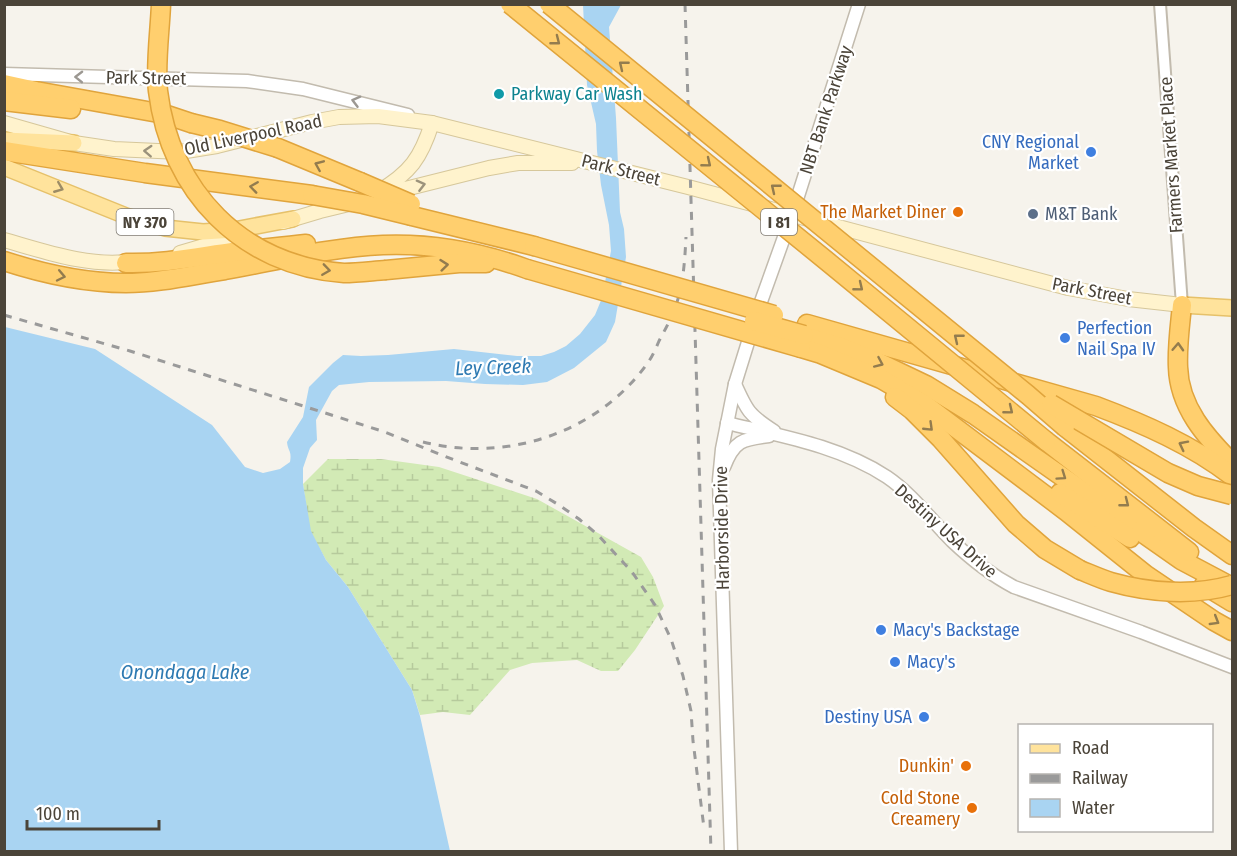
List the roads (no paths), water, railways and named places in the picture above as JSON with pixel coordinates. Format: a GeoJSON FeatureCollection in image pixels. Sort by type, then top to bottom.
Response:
{"type":"FeatureCollection","features":[{"type":"Feature","properties":{"kind":"highway"},"geometry":{"type":"LineString","coordinates":[[161,4],[157,71],[164,124],[173,153],[200,200],[230,229],[262,250],[284,260],[306,267],[345,273],[484,263],[530,257]]}},
{"type":"Feature","properties":{"kind":"highway","name":"I 81"},"geometry":{"type":"LineString","coordinates":[[510,4],[811,247],[1046,441],[1233,584]]}},
{"type":"Feature","properties":{"kind":"highway","name":"I 81"},"geometry":{"type":"LineString","coordinates":[[549,4],[1065,428],[1194,528],[1233,555]]}},
{"type":"Feature","properties":{"kind":"highway"},"geometry":{"type":"LineString","coordinates":[[4,84],[164,114],[191,123]]}},
{"type":"Feature","properties":{"kind":"highway"},"geometry":{"type":"LineString","coordinates":[[4,101],[177,120],[220,130],[279,148],[362,191],[411,210],[501,237],[530,257]]}},
{"type":"Feature","properties":{"kind":"highway"},"geometry":{"type":"LineString","coordinates":[[4,150],[411,210]]}},
{"type":"Feature","properties":{"kind":"highway"},"geometry":{"type":"LineString","coordinates":[[126,263],[150,264],[180,261],[375,235],[412,234],[468,241],[530,257],[804,336],[853,352],[926,385],[973,414],[1181,560],[1233,584]]}},
{"type":"Feature","properties":{"kind":"highway"},"geometry":{"type":"LineString","coordinates":[[4,261],[69,278],[126,283],[160,281],[347,248],[384,245],[435,246],[502,260],[530,257]]}},
{"type":"Feature","properties":{"kind":"highway"},"geometry":{"type":"LineString","coordinates":[[1182,305],[1178,370],[1185,402],[1203,432],[1233,463]]}},
{"type":"Feature","properties":{"kind":"highway"},"geometry":{"type":"LineString","coordinates":[[804,336],[821,354],[881,379],[924,404],[1066,511],[1146,575],[1204,615],[1233,631]]}},
{"type":"Feature","properties":{"kind":"highway"},"geometry":{"type":"LineString","coordinates":[[804,336],[1096,406],[1138,422],[1193,449],[1233,476]]}},
{"type":"Feature","properties":{"kind":"highway"},"geometry":{"type":"LineString","coordinates":[[850,365],[912,410],[940,438],[1016,524],[1045,549],[1080,570],[1110,582],[1161,591],[1190,592],[1233,584]]}},
{"type":"Feature","properties":{"kind":"highway"},"geometry":{"type":"LineString","coordinates":[[1003,376],[1168,473],[1198,486],[1233,495]]}},
{"type":"Feature","properties":{"kind":"highway"},"geometry":{"type":"LineString","coordinates":[[961,431],[1233,603]]}},
{"type":"Feature","properties":{"kind":"main road","name":"Old Liverpool Road"},"geometry":{"type":"LineString","coordinates":[[4,123],[74,143],[114,149],[180,152],[217,146],[339,117],[378,116],[432,123]]}},
{"type":"Feature","properties":{"kind":"main road","name":"Park Street"},"geometry":{"type":"LineString","coordinates":[[432,123],[688,187],[1068,288],[1128,299],[1233,308]]}},
{"type":"Feature","properties":{"kind":"main road","name":"NY 370"},"geometry":{"type":"LineString","coordinates":[[4,167],[126,216],[165,228],[203,232],[234,230],[293,219],[320,211],[362,191],[394,182],[408,170],[423,147],[432,123]]}},
{"type":"Feature","properties":{"kind":"main road","name":"NY 370"},"geometry":{"type":"LineString","coordinates":[[4,140],[74,143]]}},
{"type":"Feature","properties":{"kind":"main road","name":"NY 370"},"geometry":{"type":"LineString","coordinates":[[362,191],[518,163],[593,164]]}},
{"type":"Feature","properties":{"kind":"main road"},"geometry":{"type":"LineString","coordinates":[[4,240],[57,256],[126,263],[191,250],[293,219]]}},
{"type":"Feature","properties":{"kind":"street","name":"NBT Bank Parkway"},"geometry":{"type":"LineString","coordinates":[[792,215],[859,4]]}},
{"type":"Feature","properties":{"kind":"street","name":"Farmers Market Place"},"geometry":{"type":"LineString","coordinates":[[1160,4],[1182,305]]}},
{"type":"Feature","properties":{"kind":"street","name":"Park Street"},"geometry":{"type":"LineString","coordinates":[[4,74],[254,82],[333,95],[432,123]]}},
{"type":"Feature","properties":{"kind":"street","name":"Harborside Drive"},"geometry":{"type":"LineString","coordinates":[[731,852],[719,480],[735,384],[758,310],[792,215]]}},
{"type":"Feature","properties":{"kind":"street"},"geometry":{"type":"LineString","coordinates":[[735,384],[752,416],[780,435]]}},
{"type":"Feature","properties":{"kind":"street","name":"Destiny USA Drive"},"geometry":{"type":"LineString","coordinates":[[727,423],[780,435],[860,461],[888,478],[916,503],[952,541],[1000,580],[1233,667]]}},
{"type":"Feature","properties":{"kind":"street"},"geometry":{"type":"LineString","coordinates":[[719,480],[728,455],[737,444],[750,438],[780,435]]}},
{"type":"Feature","properties":{"kind":"water","name":"Onondaga Lake"},"geometry":{"type":"Polygon","coordinates":[[[583,5],[621,5],[609,27],[620,212],[626,257],[615,322],[606,342],[574,368],[547,382],[523,385],[446,381],[369,382],[339,385],[332,391],[316,420],[317,440],[310,448],[303,468],[303,484],[311,531],[326,560],[348,587],[412,690],[420,716],[450,851],[5,852],[5,327],[95,349],[212,425],[245,467],[263,473],[280,469],[290,462],[287,442],[303,417],[309,387],[343,355],[388,355],[454,349],[517,356],[541,356],[566,346],[580,334],[595,315],[602,298],[611,251],[609,225],[601,185],[596,124],[587,85],[583,5]]]}},
{"type":"Feature","properties":{"kind":"railway"},"geometry":{"type":"LineString","coordinates":[[685,4],[711,852]]}},
{"type":"Feature","properties":{"kind":"railway"},"geometry":{"type":"LineString","coordinates":[[423,442],[455,448],[518,445],[578,424],[604,407],[628,386],[649,361],[670,319],[681,288],[686,237]]}},
{"type":"Feature","properties":{"kind":"railway"},"geometry":{"type":"LineString","coordinates":[[4,315],[130,351],[385,432],[536,491],[579,519],[598,535],[632,572],[655,605],[671,639],[691,711],[704,828]]}},
{"type":"Feature","properties":{"kind":"place","name":"Parkway Car Wash"},"geometry":{"type":"Point","coordinates":[499,94]}},
{"type":"Feature","properties":{"kind":"place","name":"CNY Regional Market"},"geometry":{"type":"Point","coordinates":[1091,152]}},
{"type":"Feature","properties":{"kind":"place","name":"The Market Diner"},"geometry":{"type":"Point","coordinates":[958,212]}},
{"type":"Feature","properties":{"kind":"place","name":"M&T Bank"},"geometry":{"type":"Point","coordinates":[1033,214]}},
{"type":"Feature","properties":{"kind":"place","name":"Perfection Nail Spa IV"},"geometry":{"type":"Point","coordinates":[1065,338]}},
{"type":"Feature","properties":{"kind":"place","name":"Macy's Backstage"},"geometry":{"type":"Point","coordinates":[881,630]}},
{"type":"Feature","properties":{"kind":"place","name":"Macy's"},"geometry":{"type":"Point","coordinates":[895,662]}},
{"type":"Feature","properties":{"kind":"place","name":"Destiny USA"},"geometry":{"type":"Point","coordinates":[924,717]}},
{"type":"Feature","properties":{"kind":"place","name":"Dunkin'"},"geometry":{"type":"Point","coordinates":[966,766]}},
{"type":"Feature","properties":{"kind":"place","name":"Cold Stone Creamery"},"geometry":{"type":"Point","coordinates":[972,808]}},
{"type":"Feature","properties":{"kind":"water label","name":"Ley Creek"},"geometry":{"type":"Point","coordinates":[493,367]}}]}
